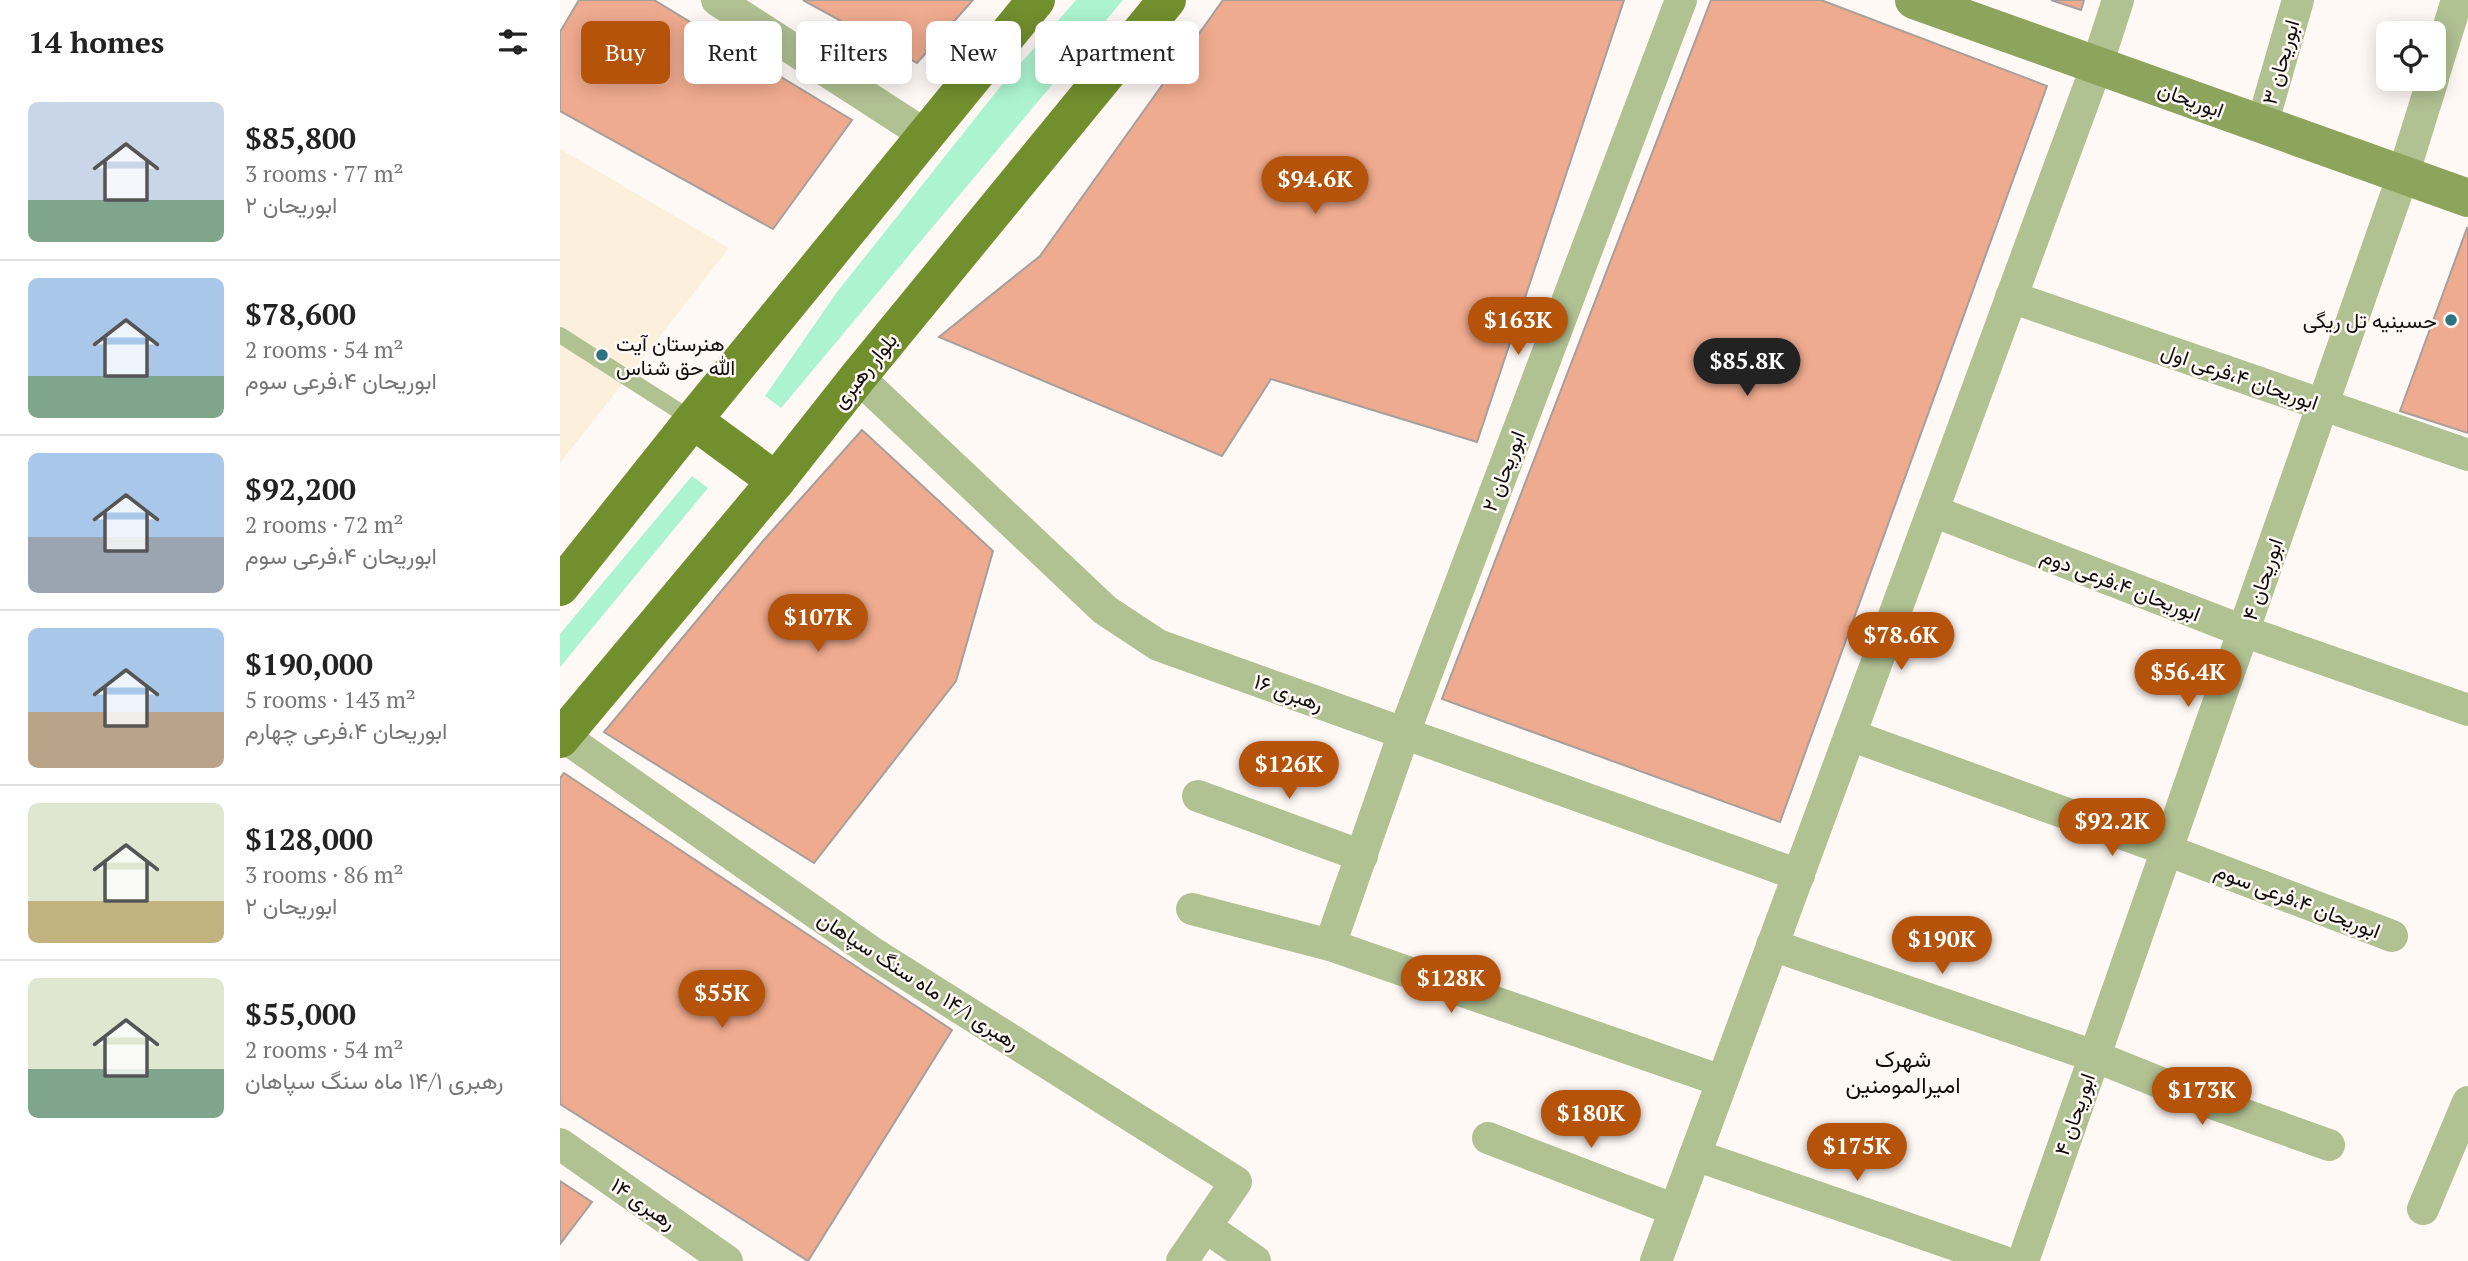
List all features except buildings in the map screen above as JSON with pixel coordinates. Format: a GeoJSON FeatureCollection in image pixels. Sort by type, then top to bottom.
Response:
{"type":"FeatureCollection","features":[{"type":"Feature","properties":{"kind":"main road"},"geometry":{"type":"LineString","coordinates":[[563,578],[1036,0]]}},
{"type":"Feature","properties":{"kind":"main road","name":"بلوار رهبری"},"geometry":{"type":"LineString","coordinates":[[562,738],[776,481],[1167,0]]}},
{"type":"Feature","properties":{"kind":"main road"},"geometry":{"type":"LineString","coordinates":[[692,420],[776,481]]}},
{"type":"Feature","properties":{"kind":"street"},"geometry":{"type":"LineString","coordinates":[[717,0],[924,135]]}},
{"type":"Feature","properties":{"kind":"street","name":"ابوریحان ۲"},"geometry":{"type":"LineString","coordinates":[[1330,945],[1404,733],[1681,0]]}},
{"type":"Feature","properties":{"kind":"street","name":"ابوریحان"},"geometry":{"type":"LineString","coordinates":[[1914,0],[2468,198]]}},
{"type":"Feature","properties":{"kind":"street"},"geometry":{"type":"LineString","coordinates":[[1656,1261],[2097,65],[2118,0]]}},
{"type":"Feature","properties":{"kind":"street","name":"ابوریحان ۳"},"geometry":{"type":"LineString","coordinates":[[2262,125],[2298,0]]}},
{"type":"Feature","properties":{"kind":"street","name":"ابوریحان ۴"},"geometry":{"type":"LineString","coordinates":[[2446,36],[2457,0]]}},
{"type":"Feature","properties":{"kind":"street","name":"ابوریحان ۴"},"geometry":{"type":"LineString","coordinates":[[2023,1261],[2403,175],[2429,91]]}},
{"type":"Feature","properties":{"kind":"street","name":"ابوریحان ۴،فرعی اول"},"geometry":{"type":"LineString","coordinates":[[2011,297],[2468,455]]}},
{"type":"Feature","properties":{"kind":"street","name":"رهبری ۱۶"},"geometry":{"type":"LineString","coordinates":[[858,377],[1105,610],[1158,645],[1798,875]]}},
{"type":"Feature","properties":{"kind":"street","name":"ابوریحان ۴،فرعی دوم"},"geometry":{"type":"LineString","coordinates":[[1933,511],[2244,631],[2468,710]]}},
{"type":"Feature","properties":{"kind":"street","name":"ابوریحان ۴،فرعی سوم"},"geometry":{"type":"LineString","coordinates":[[1850,735],[2167,850],[2392,936]]}},
{"type":"Feature","properties":{"kind":"street","name":"رهبری ۱۴/۱ ماه سنگ سپاهان"},"geometry":{"type":"LineString","coordinates":[[562,738],[873,953],[1236,1182],[1182,1261]]}},
{"type":"Feature","properties":{"kind":"street"},"geometry":{"type":"LineString","coordinates":[[1198,796],[1362,856]]}},
{"type":"Feature","properties":{"kind":"street"},"geometry":{"type":"LineString","coordinates":[[1192,909],[1330,945],[1722,1081]]}},
{"type":"Feature","properties":{"kind":"street"},"geometry":{"type":"LineString","coordinates":[[1773,945],[2094,1056],[2203,1100],[2329,1145]]}},
{"type":"Feature","properties":{"kind":"street"},"geometry":{"type":"LineString","coordinates":[[2423,1209],[2468,1102]]}},
{"type":"Feature","properties":{"kind":"street"},"geometry":{"type":"LineString","coordinates":[[1488,1138],[1675,1210]]}},
{"type":"Feature","properties":{"kind":"street","name":"رهبری ۱۴"},"geometry":{"type":"LineString","coordinates":[[560,1144],[727,1261]]}},
{"type":"Feature","properties":{"kind":"street"},"geometry":{"type":"LineString","coordinates":[[1695,1155],[2002,1261]]}},
{"type":"Feature","properties":{"kind":"street"},"geometry":{"type":"LineString","coordinates":[[1206,1227],[1255,1261]]}},
{"type":"Feature","properties":{"kind":"lane"},"geometry":{"type":"LineString","coordinates":[[560,335],[692,420]]}},
{"type":"Feature","properties":{"kind":"shaded area","name":"هنرستان آیت الله حق شناس"},"geometry":{"type":"Polygon","coordinates":[[[560,149],[729,248],[560,463],[560,149]]]}},
{"type":"Feature","properties":{"kind":"green space"},"geometry":{"type":"Polygon","coordinates":[[[1076,0],[1123,0],[1105,21],[1058,21],[1076,0]]]}},
{"type":"Feature","properties":{"kind":"green space"},"geometry":{"type":"Polygon","coordinates":[[[1035,47],[1035,84],[1053,84],[781,408],[765,396],[837,292],[1003,84],[1021,84],[1021,63],[1035,47]]]}},
{"type":"Feature","properties":{"kind":"green space"},"geometry":{"type":"Polygon","coordinates":[[[692,476],[708,488],[560,667],[560,634],[692,476]]]}},
{"type":"Feature","properties":{"kind":"place","name":"حسینیه تل ریگی"},"geometry":{"type":"Point","coordinates":[2451,320]}},
{"type":"Feature","properties":{"kind":"place","name":"هنرستان آیت الله حق شناس"},"geometry":{"type":"Point","coordinates":[602,355]}},
{"type":"Feature","properties":{"kind":"district","name":"شهرک امیرالمومنین"},"geometry":{"type":"Point","coordinates":[1903,1071]}}]}
